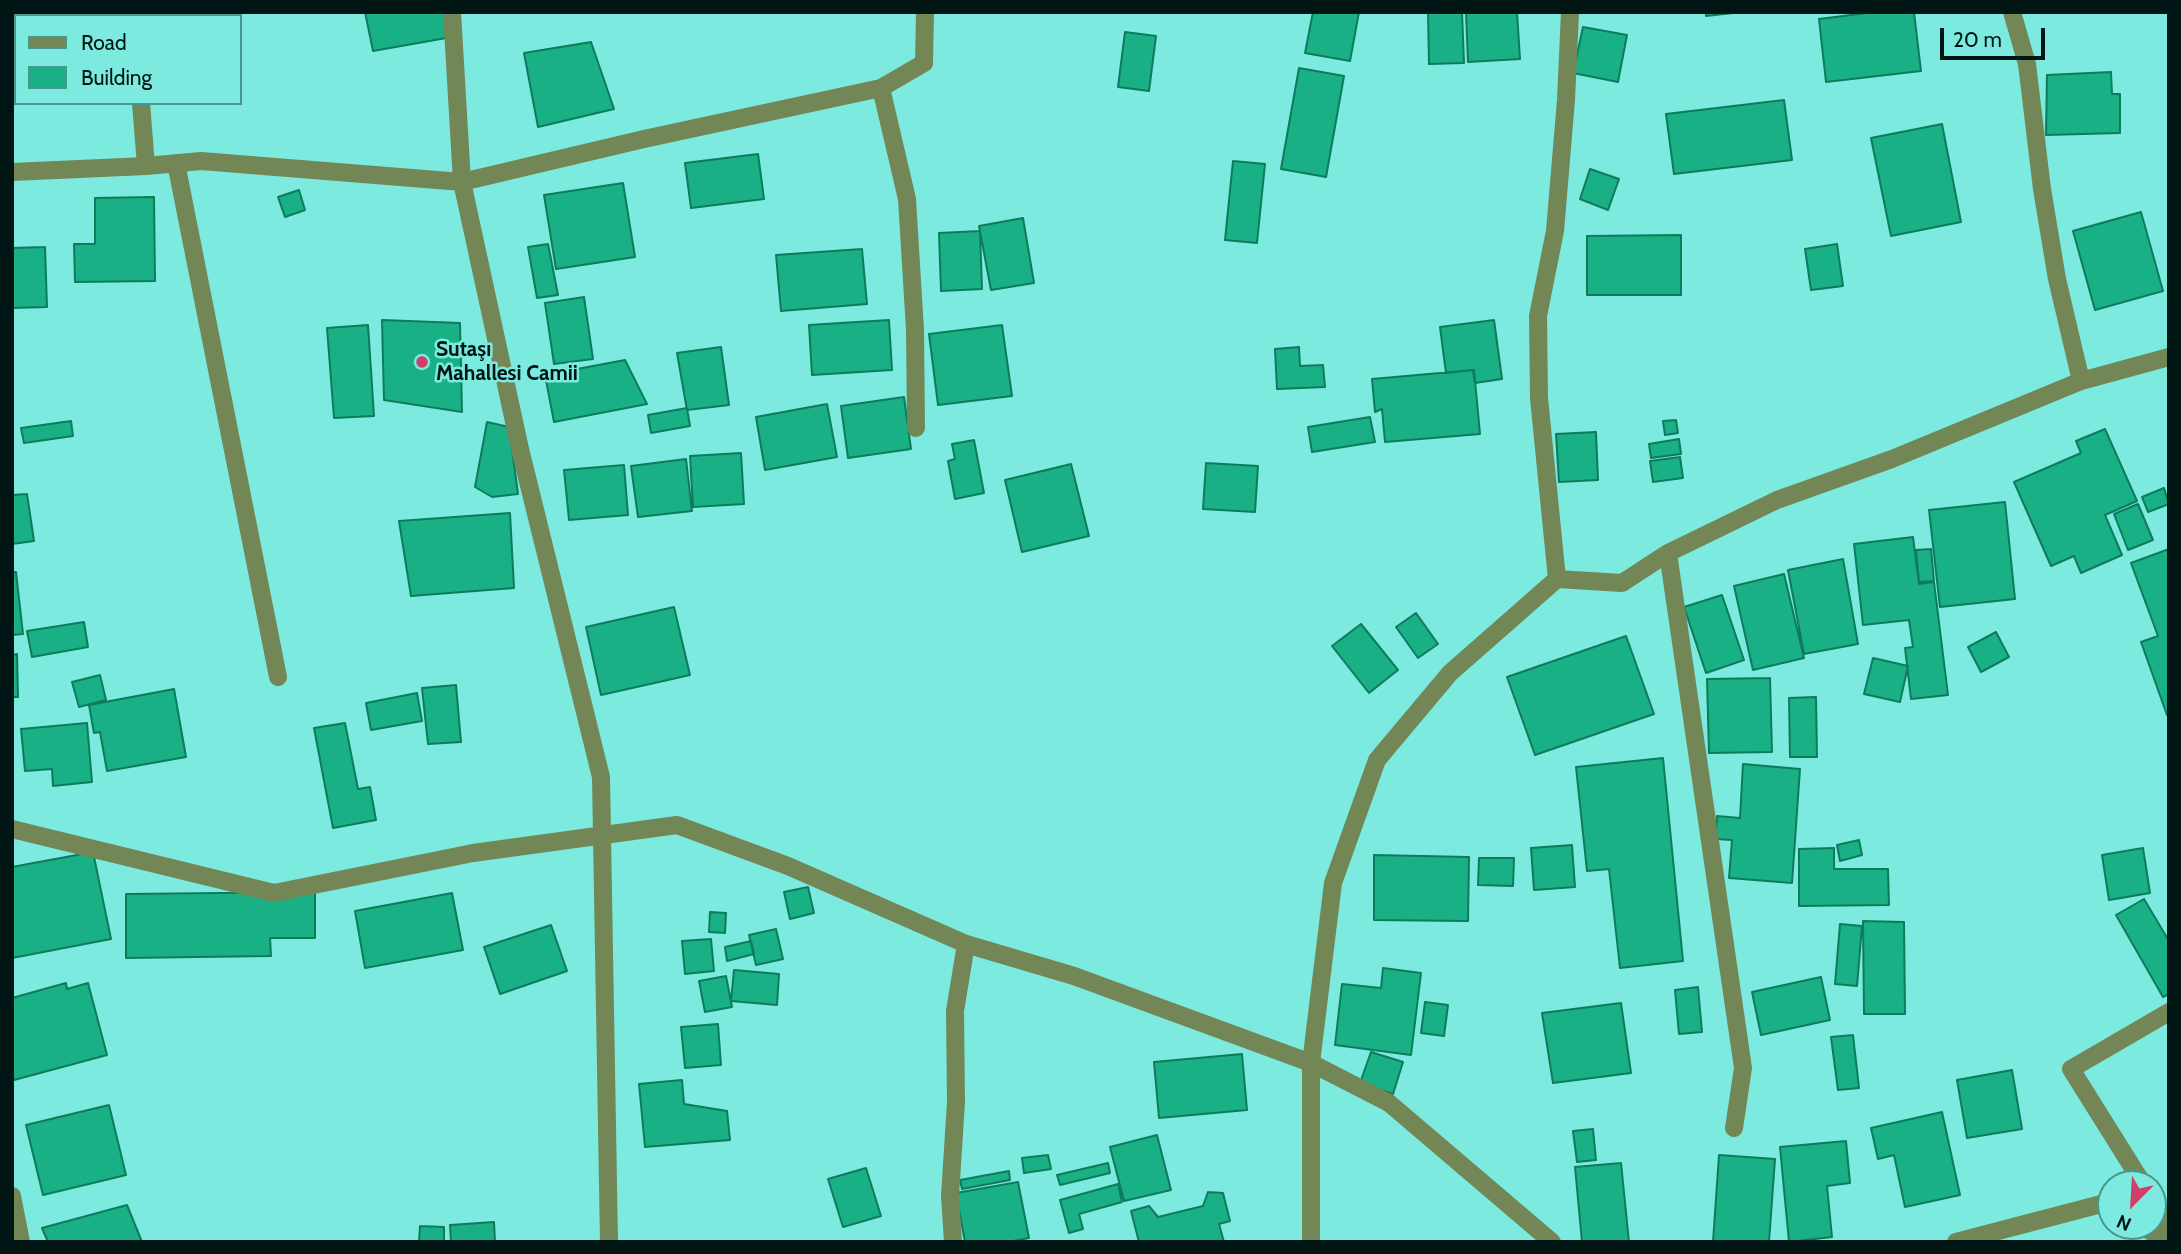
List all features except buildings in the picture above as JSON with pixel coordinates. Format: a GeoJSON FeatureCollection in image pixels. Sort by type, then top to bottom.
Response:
{"type":"FeatureCollection","features":[{"type":"Feature","properties":{"kind":"street"},"geometry":{"type":"LineString","coordinates":[[452,12],[463,182],[520,449],[601,776],[609,1242]]}},
{"type":"Feature","properties":{"kind":"street"},"geometry":{"type":"LineString","coordinates":[[12,172],[201,161],[463,182],[644,139],[881,88],[924,63],[925,12]]}},
{"type":"Feature","properties":{"kind":"street"},"geometry":{"type":"LineString","coordinates":[[1557,579],[1539,398],[1538,316],[1555,231],[1570,12]]}},
{"type":"Feature","properties":{"kind":"street"},"geometry":{"type":"LineString","coordinates":[[2012,12],[2027,64],[2042,189],[2057,279],[2081,381]]}},
{"type":"Feature","properties":{"kind":"street"},"geometry":{"type":"LineString","coordinates":[[881,88],[906,200],[915,330],[916,428]]}},
{"type":"Feature","properties":{"kind":"street"},"geometry":{"type":"LineString","coordinates":[[141,105],[146,166]]}},
{"type":"Feature","properties":{"kind":"street"},"geometry":{"type":"LineString","coordinates":[[176,163],[278,677]]}},
{"type":"Feature","properties":{"kind":"street"},"geometry":{"type":"LineString","coordinates":[[1311,1242],[1311,1063],[1333,883],[1377,760],[1450,673],[1557,579],[1622,583],[1668,553],[1777,500],[1892,459],[2081,381],[2169,357]]}},
{"type":"Feature","properties":{"kind":"street"},"geometry":{"type":"LineString","coordinates":[[1668,553],[1743,1068],[1734,1128]]}},
{"type":"Feature","properties":{"kind":"street"},"geometry":{"type":"LineString","coordinates":[[12,829],[274,892],[473,853],[677,825],[788,866],[966,944],[1074,976],[1311,1063],[1389,1103],[1552,1242]]}},
{"type":"Feature","properties":{"kind":"street"},"geometry":{"type":"LineString","coordinates":[[953,1242],[950,1196],[956,1102],[955,1011],[966,944]]}},
{"type":"Feature","properties":{"kind":"street"},"geometry":{"type":"LineString","coordinates":[[2134,1170],[2071,1069],[2169,1012]]}},
{"type":"Feature","properties":{"kind":"street"},"geometry":{"type":"LineString","coordinates":[[12,1196],[21,1242]]}},
{"type":"Feature","properties":{"kind":"street"},"geometry":{"type":"LineString","coordinates":[[1956,1242],[2097,1205]]}},
{"type":"Feature","properties":{"kind":"place","name":"Sutaşı Mahallesi Camii"},"geometry":{"type":"Point","coordinates":[422,362]}}]}
